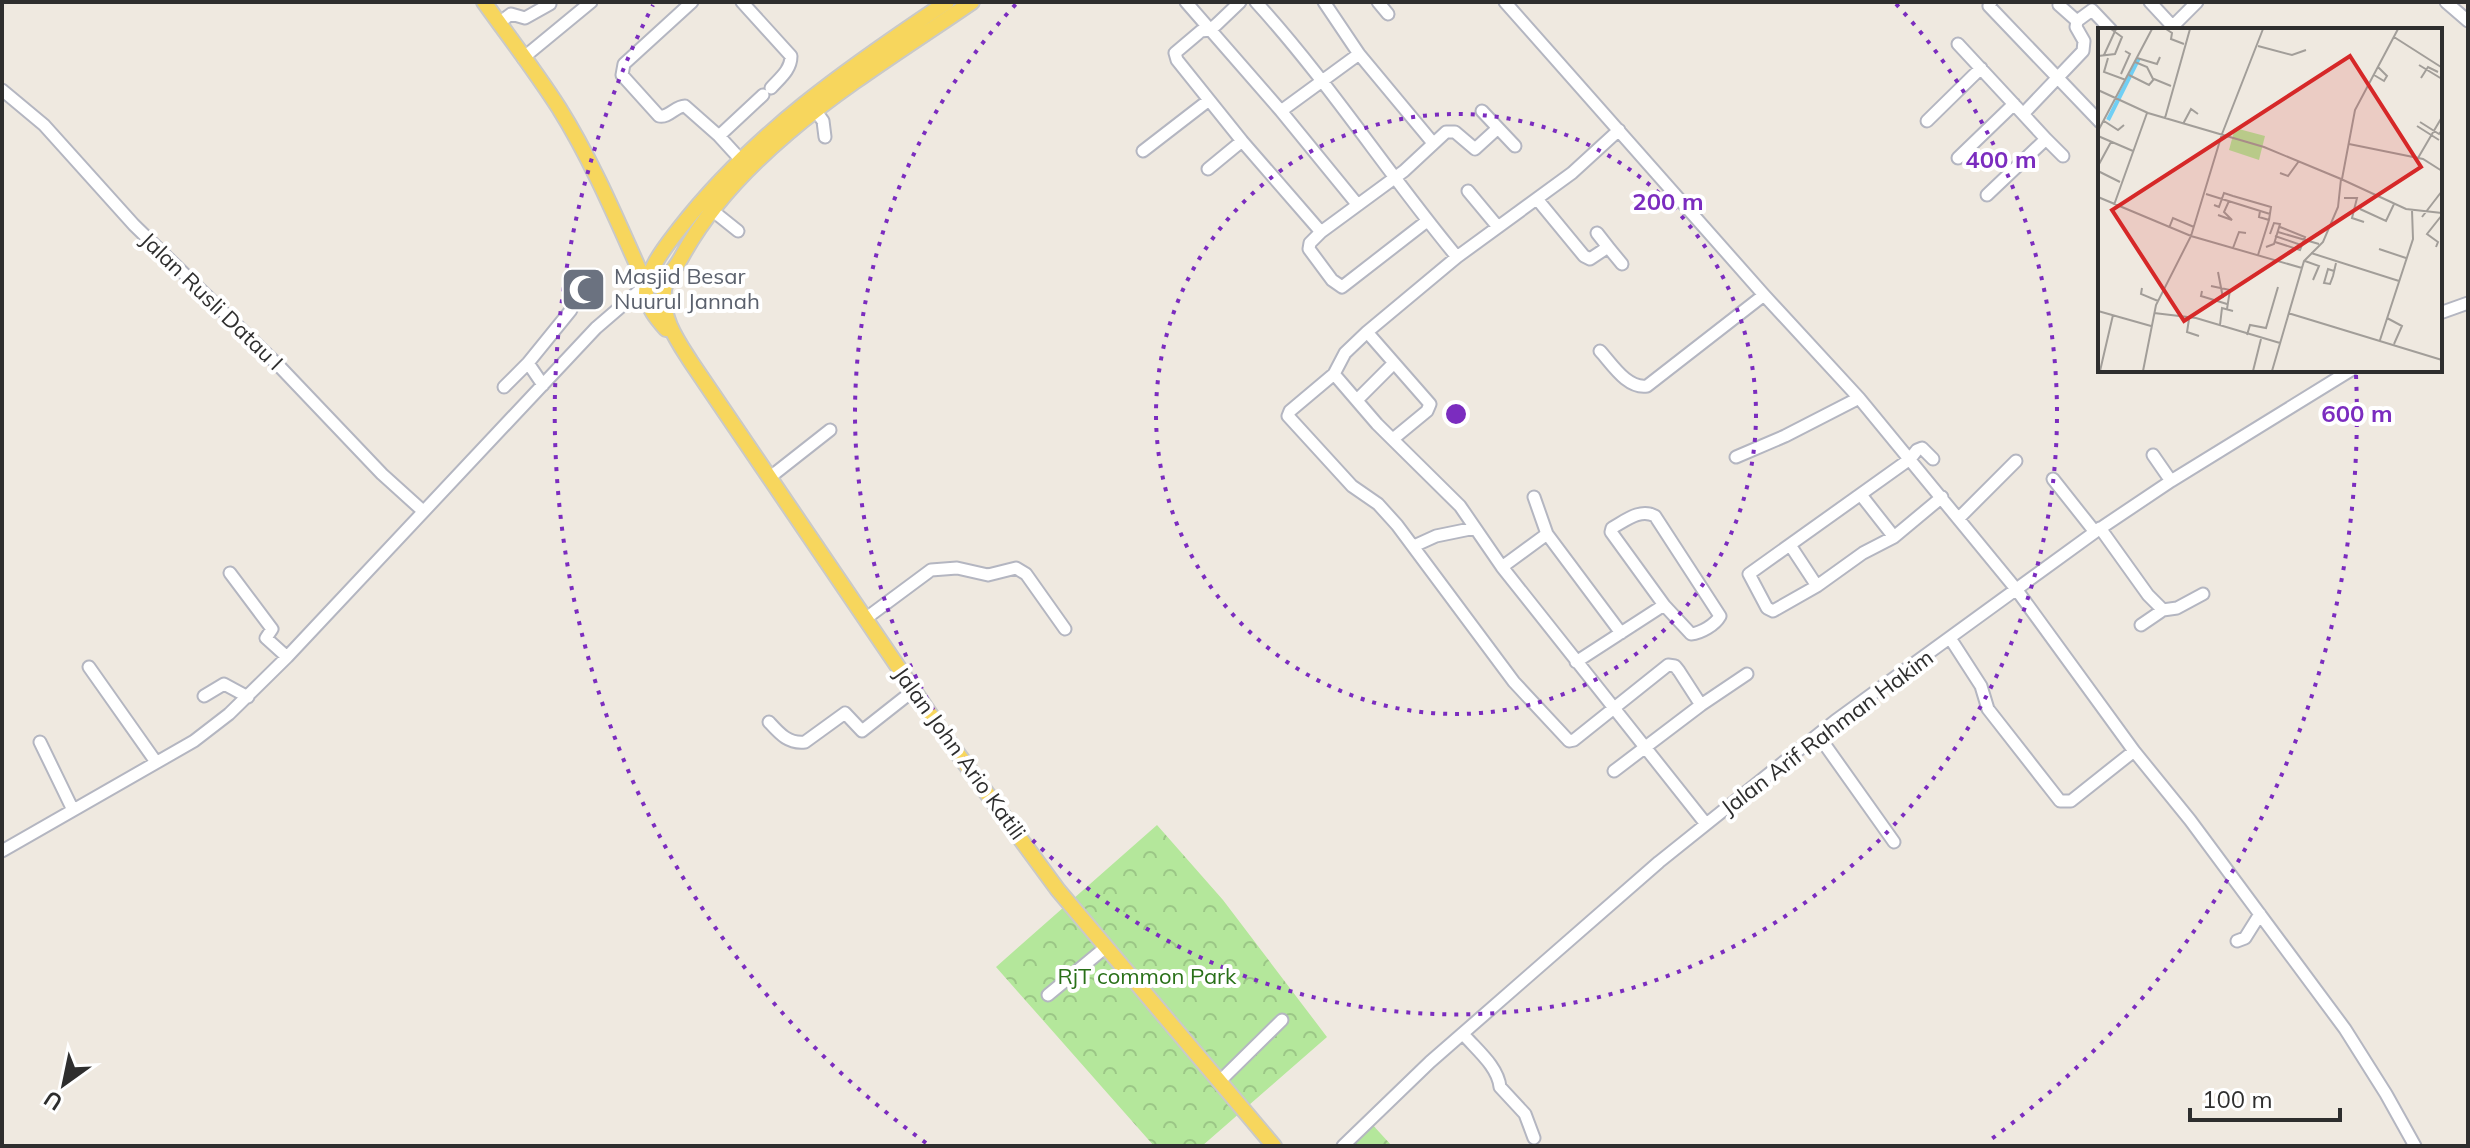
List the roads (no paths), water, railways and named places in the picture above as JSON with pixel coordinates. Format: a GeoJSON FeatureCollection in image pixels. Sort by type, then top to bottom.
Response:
{"type":"FeatureCollection","features":[{"type":"Feature","properties":{"kind":"main road","name":"Jalan John Ario Katili"},"geometry":{"type":"LineString","coordinates":[[484,2],[558,106],[601,183],[646,285],[650,307],[675,337]]}},
{"type":"Feature","properties":{"kind":"main road"},"geometry":{"type":"LineString","coordinates":[[646,285],[670,241],[740,159],[804,103],[874,50],[947,2]]}},
{"type":"Feature","properties":{"kind":"main road"},"geometry":{"type":"LineString","coordinates":[[665,285],[692,238],[713,211],[788,131],[972,2]]}},
{"type":"Feature","properties":{"kind":"main road","name":"Jalan John Ario Katili"},"geometry":{"type":"LineString","coordinates":[[665,285],[666,316],[675,337],[914,690],[1058,890],[1274,1146]]}},
{"type":"Feature","properties":{"kind":"street"},"geometry":{"type":"LineString","coordinates":[[523,58],[591,2]]}},
{"type":"Feature","properties":{"kind":"street"},"geometry":{"type":"LineString","coordinates":[[692,2],[624,64],[622,75],[659,116],[685,106],[740,159]]}},
{"type":"Feature","properties":{"kind":"street"},"geometry":{"type":"LineString","coordinates":[[719,136],[786,72],[791,63],[791,56],[742,2]]}},
{"type":"Feature","properties":{"kind":"street"},"geometry":{"type":"LineString","coordinates":[[1186,2],[1357,204]]}},
{"type":"Feature","properties":{"kind":"street"},"geometry":{"type":"LineString","coordinates":[[1256,2],[1322,81],[1457,257]]}},
{"type":"Feature","properties":{"kind":"street"},"geometry":{"type":"LineString","coordinates":[[1324,2],[1359,54],[1433,143]]}},
{"type":"Feature","properties":{"kind":"street"},"geometry":{"type":"LineString","coordinates":[[1378,2],[1388,14]]}},
{"type":"Feature","properties":{"kind":"street"},"geometry":{"type":"LineString","coordinates":[[1505,2],[1859,398],[2016,589],[2134,751],[2190,820],[2345,1029],[2415,1146]]}},
{"type":"Feature","properties":{"kind":"street"},"geometry":{"type":"LineString","coordinates":[[1991,2],[1989,6],[2098,120]]}},
{"type":"Feature","properties":{"kind":"street"},"geometry":{"type":"LineString","coordinates":[[2061,2],[2059,5],[2077,21]]}},
{"type":"Feature","properties":{"kind":"street"},"geometry":{"type":"LineString","coordinates":[[2150,2],[2175,28],[2197,2]]}},
{"type":"Feature","properties":{"kind":"street"},"geometry":{"type":"LineString","coordinates":[[2448,3],[2468,21]]}},
{"type":"Feature","properties":{"kind":"street"},"geometry":{"type":"LineString","coordinates":[[499,23],[511,14],[525,18],[550,4]]}},
{"type":"Feature","properties":{"kind":"street"},"geometry":{"type":"LineString","coordinates":[[1237,5],[1175,53],[1177,60],[1321,232]]}},
{"type":"Feature","properties":{"kind":"street"},"geometry":{"type":"LineString","coordinates":[[2023,114],[2085,47],[2076,27],[2077,21],[2092,10],[2109,28]]}},
{"type":"Feature","properties":{"kind":"street"},"geometry":{"type":"LineString","coordinates":[[1958,44],[2063,156]]}},
{"type":"Feature","properties":{"kind":"street"},"geometry":{"type":"LineString","coordinates":[[1281,111],[1359,54]]}},
{"type":"Feature","properties":{"kind":"street"},"geometry":{"type":"LineString","coordinates":[[1927,121],[1981,68]]}},
{"type":"Feature","properties":{"kind":"street","name":"Jalan Rusli Datau I"},"geometry":{"type":"LineString","coordinates":[[2,90],[44,125],[134,225],[281,368],[382,474],[423,511]]}},
{"type":"Feature","properties":{"kind":"street"},"geometry":{"type":"LineString","coordinates":[[1143,151],[1209,100]]}},
{"type":"Feature","properties":{"kind":"street"},"geometry":{"type":"LineString","coordinates":[[2089,111],[2098,103]]}},
{"type":"Feature","properties":{"kind":"street"},"geometry":{"type":"LineString","coordinates":[[1958,158],[2014,104]]}},
{"type":"Feature","properties":{"kind":"street"},"geometry":{"type":"LineString","coordinates":[[815,110],[823,121],[825,137]]}},
{"type":"Feature","properties":{"kind":"street"},"geometry":{"type":"LineString","coordinates":[[1482,111],[1515,146]]}},
{"type":"Feature","properties":{"kind":"street"},"geometry":{"type":"LineString","coordinates":[[1427,221],[1342,287],[1332,280],[1310,253],[1310,243],[1321,232],[1423,155],[1441,136],[1451,131],[1460,135],[1472,148],[1478,148],[1498,128]]}},
{"type":"Feature","properties":{"kind":"street"},"geometry":{"type":"LineString","coordinates":[[1619,130],[1572,173],[1457,257],[1367,332],[1345,353],[1334,374],[1290,411],[1289,418],[1352,486],[1378,504],[1414,546],[1514,682],[1567,740],[1574,740],[1614,710],[1664,667],[1672,665],[1679,671],[1701,705]]}},
{"type":"Feature","properties":{"kind":"street"},"geometry":{"type":"LineString","coordinates":[[1987,195],[2046,139]]}},
{"type":"Feature","properties":{"kind":"street"},"geometry":{"type":"LineString","coordinates":[[1208,169],[1242,141]]}},
{"type":"Feature","properties":{"kind":"street"},"geometry":{"type":"LineString","coordinates":[[1468,191],[1498,227]]}},
{"type":"Feature","properties":{"kind":"street"},"geometry":{"type":"LineString","coordinates":[[1537,199],[1587,258],[1608,247]]}},
{"type":"Feature","properties":{"kind":"street"},"geometry":{"type":"LineString","coordinates":[[713,211],[738,231]]}},
{"type":"Feature","properties":{"kind":"street"},"geometry":{"type":"LineString","coordinates":[[1597,233],[1622,264]]}},
{"type":"Feature","properties":{"kind":"street"},"geometry":{"type":"LineString","coordinates":[[2,851],[194,741],[248,697],[596,328],[646,285],[665,285]]}},
{"type":"Feature","properties":{"kind":"street"},"geometry":{"type":"LineString","coordinates":[[1600,351],[1631,384],[1647,386],[1764,295]]}},
{"type":"Feature","properties":{"kind":"street"},"geometry":{"type":"LineString","coordinates":[[2442,312],[2468,303]]}},
{"type":"Feature","properties":{"kind":"street"},"geometry":{"type":"LineString","coordinates":[[504,387],[571,310]]}},
{"type":"Feature","properties":{"kind":"street"},"geometry":{"type":"LineString","coordinates":[[1367,332],[1430,404],[1427,411],[1393,439]]}},
{"type":"Feature","properties":{"kind":"street"},"geometry":{"type":"LineString","coordinates":[[528,363],[543,385]]}},
{"type":"Feature","properties":{"kind":"street"},"geometry":{"type":"LineString","coordinates":[[1357,400],[1394,363]]}},
{"type":"Feature","properties":{"kind":"street","name":"Jalan Arif Rahman Hakim"},"geometry":{"type":"LineString","coordinates":[[1343,1146],[1430,1062],[1659,862],[1818,735],[2098,530],[2348,372]]}},
{"type":"Feature","properties":{"kind":"street"},"geometry":{"type":"LineString","coordinates":[[1334,374],[1460,506],[1502,567],[1706,824]]}},
{"type":"Feature","properties":{"kind":"street"},"geometry":{"type":"LineString","coordinates":[[1736,457],[1859,398]]}},
{"type":"Feature","properties":{"kind":"street"},"geometry":{"type":"LineString","coordinates":[[769,478],[830,430]]}},
{"type":"Feature","properties":{"kind":"street"},"geometry":{"type":"LineString","coordinates":[[1933,459],[1922,448],[1917,450],[1910,459],[1749,574],[1767,608],[1773,611],[1817,586],[1863,553],[1894,537],[1942,497]]}},
{"type":"Feature","properties":{"kind":"street"},"geometry":{"type":"LineString","coordinates":[[2153,455],[2171,481]]}},
{"type":"Feature","properties":{"kind":"street"},"geometry":{"type":"LineString","coordinates":[[1959,518],[2016,461]]}},
{"type":"Feature","properties":{"kind":"street"},"geometry":{"type":"LineString","coordinates":[[2053,479],[2163,610]]}},
{"type":"Feature","properties":{"kind":"street"},"geometry":{"type":"LineString","coordinates":[[1861,495],[1894,537]]}},
{"type":"Feature","properties":{"kind":"street"},"geometry":{"type":"LineString","coordinates":[[1534,497],[1547,534],[1621,633]]}},
{"type":"Feature","properties":{"kind":"street"},"geometry":{"type":"LineString","coordinates":[[1640,513],[1655,516],[1720,616],[1709,627],[1691,634],[1664,605],[1611,532],[1612,528],[1640,513]]}},
{"type":"Feature","properties":{"kind":"street"},"geometry":{"type":"LineString","coordinates":[[1414,546],[1436,536],[1475,528]]}},
{"type":"Feature","properties":{"kind":"street"},"geometry":{"type":"LineString","coordinates":[[1502,567],[1547,534]]}},
{"type":"Feature","properties":{"kind":"street"},"geometry":{"type":"LineString","coordinates":[[1790,545],[1817,586]]}},
{"type":"Feature","properties":{"kind":"street"},"geometry":{"type":"LineString","coordinates":[[865,619],[931,570],[957,568],[988,575],[1016,568],[1026,574],[1065,629]]}},
{"type":"Feature","properties":{"kind":"street"},"geometry":{"type":"LineString","coordinates":[[230,573],[272,629],[266,638],[287,657]]}},
{"type":"Feature","properties":{"kind":"street"},"geometry":{"type":"LineString","coordinates":[[2141,625],[2163,610],[2177,608],[2203,594]]}},
{"type":"Feature","properties":{"kind":"street"},"geometry":{"type":"LineString","coordinates":[[1576,662],[1664,605]]}},
{"type":"Feature","properties":{"kind":"street"},"geometry":{"type":"LineString","coordinates":[[1950,638],[1981,686],[1988,709],[2060,801],[2071,801],[2134,751]]}},
{"type":"Feature","properties":{"kind":"street"},"geometry":{"type":"LineString","coordinates":[[89,667],[156,762]]}},
{"type":"Feature","properties":{"kind":"street"},"geometry":{"type":"LineString","coordinates":[[1614,771],[1747,674]]}},
{"type":"Feature","properties":{"kind":"street"},"geometry":{"type":"LineString","coordinates":[[204,696],[224,684],[248,697]]}},
{"type":"Feature","properties":{"kind":"street"},"geometry":{"type":"LineString","coordinates":[[769,722],[783,737],[798,743],[805,742],[845,713],[862,731],[914,690]]}},
{"type":"Feature","properties":{"kind":"street"},"geometry":{"type":"LineString","coordinates":[[1818,735],[1894,842]]}},
{"type":"Feature","properties":{"kind":"street"},"geometry":{"type":"LineString","coordinates":[[40,742],[73,810]]}},
{"type":"Feature","properties":{"kind":"street"},"geometry":{"type":"LineString","coordinates":[[2237,941],[2245,938],[2260,914]]}},
{"type":"Feature","properties":{"kind":"street"},"geometry":{"type":"LineString","coordinates":[[1048,995],[1106,947]]}},
{"type":"Feature","properties":{"kind":"street"},"geometry":{"type":"LineString","coordinates":[[1220,1081],[1282,1020]]}},
{"type":"Feature","properties":{"kind":"street"},"geometry":{"type":"LineString","coordinates":[[1464,1035],[1498,1076],[1500,1087],[1525,1114],[1534,1138]]}},
{"type":"Feature","properties":{"kind":"street"},"geometry":{"type":"LineString","coordinates":[[1492,1100],[1500,1087]]}},
{"type":"Feature","properties":{"kind":"place","name":"Masjid Besar Nuurul Jannah"},"geometry":{"type":"Point","coordinates":[583,289]}},
{"type":"Feature","properties":{"kind":"park label","name":"RjT common Park"},"geometry":{"type":"Point","coordinates":[1147,976]}}]}
